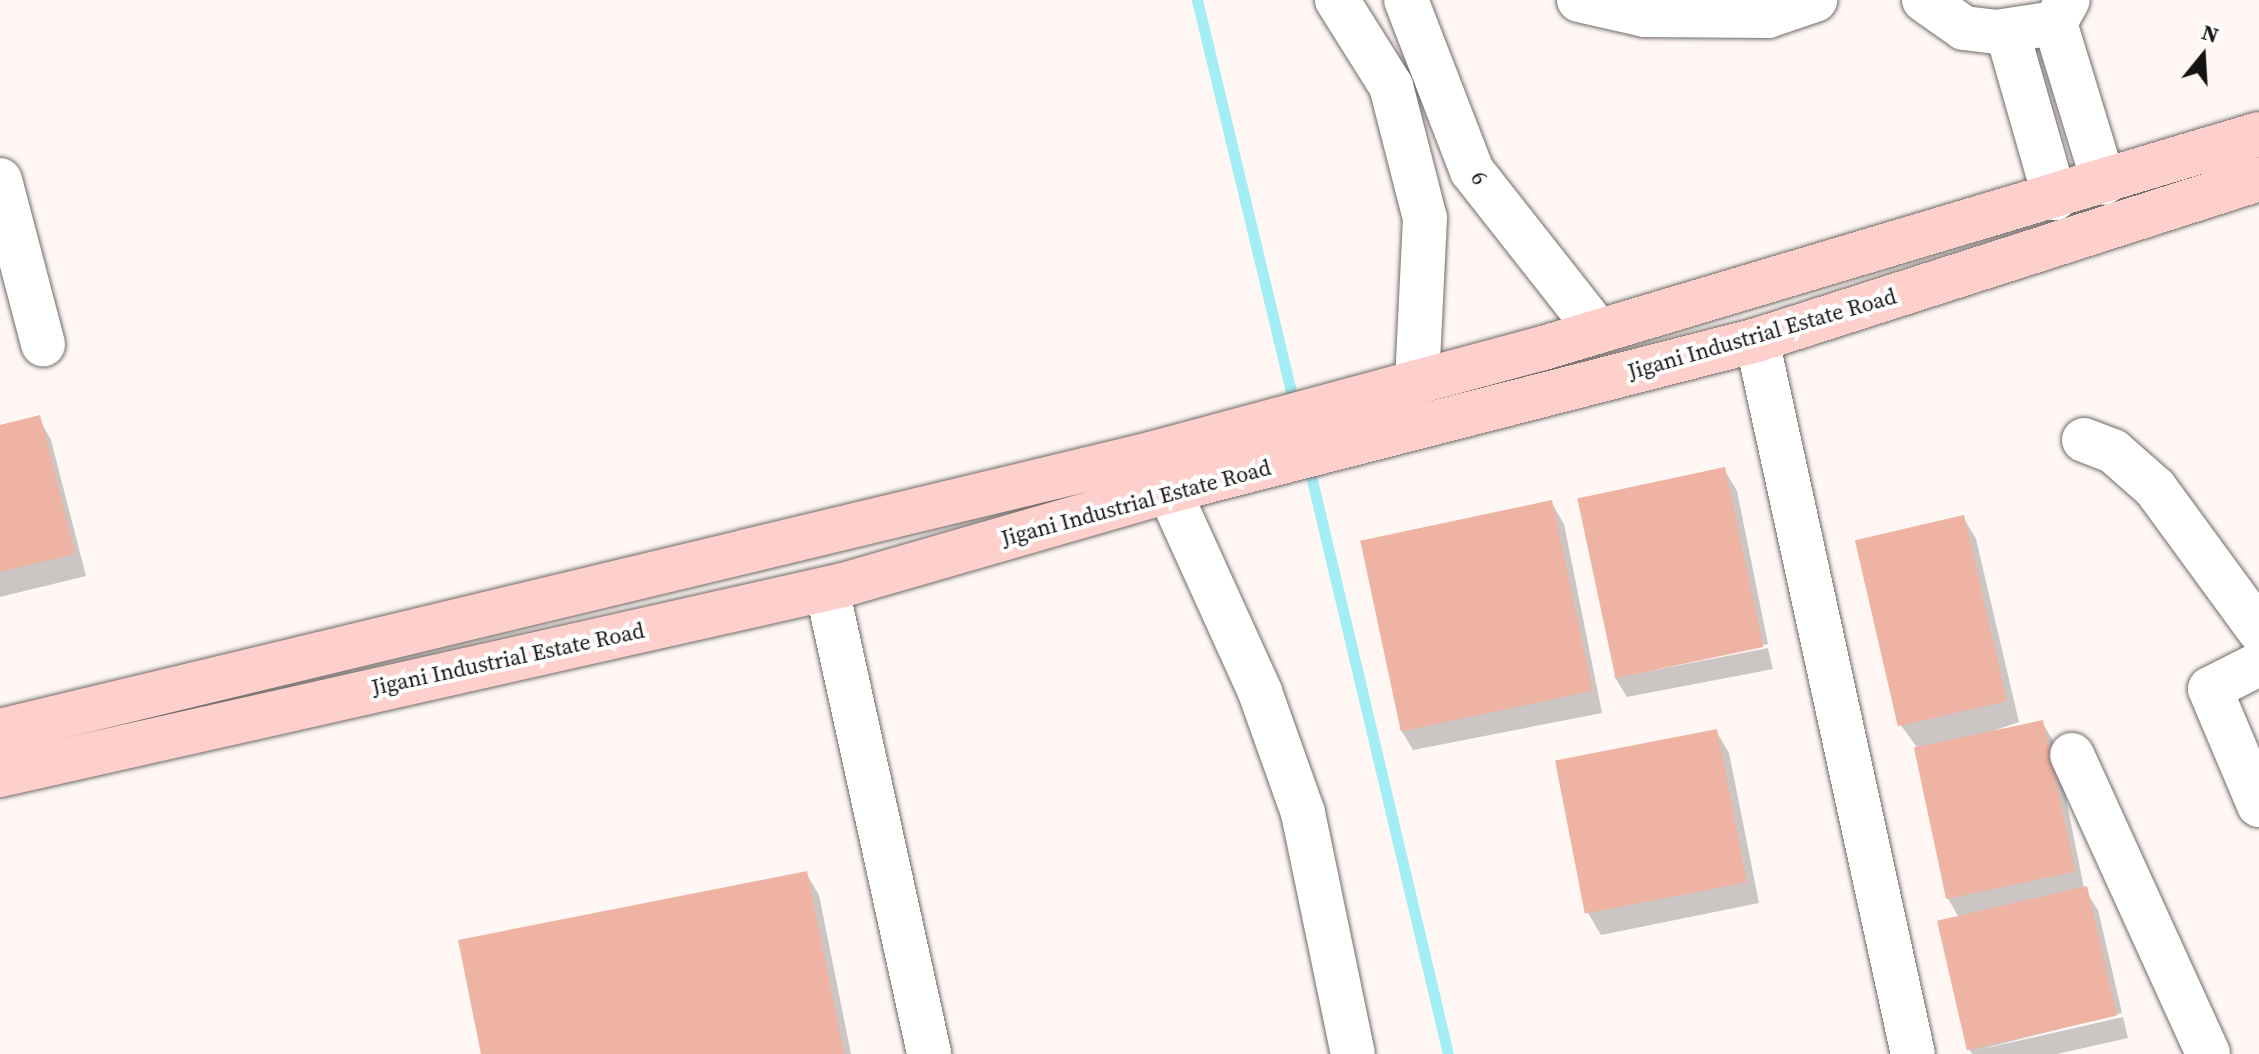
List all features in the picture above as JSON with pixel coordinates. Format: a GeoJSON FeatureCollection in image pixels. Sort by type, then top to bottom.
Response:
{"type":"FeatureCollection","features":[{"type":"Feature","properties":{"kind":"main road","name":"Jigani Industrial Estate Road"},"geometry":{"type":"LineString","coordinates":[[0,731],[1296,414],[1598,331],[2055,198],[2259,134]]}},
{"type":"Feature","properties":{"kind":"main road","name":"Jigani Industrial Estate Road"},"geometry":{"type":"LineString","coordinates":[[0,775],[827,589],[1169,491],[1757,340],[2259,179]]}},
{"type":"Feature","properties":{"kind":"lane"},"geometry":{"type":"LineString","coordinates":[[1337,0],[1391,86],[1425,218],[1417,380]]}},
{"type":"Feature","properties":{"kind":"lane","name":"6"},"geometry":{"type":"LineString","coordinates":[[1406,0],[1472,171],[1598,331]]}},
{"type":"Feature","properties":{"kind":"lane"},"geometry":{"type":"LineString","coordinates":[[1579,0],[1645,15],[1753,16],[1815,0]]}},
{"type":"Feature","properties":{"kind":"lane"},"geometry":{"type":"LineString","coordinates":[[1924,0],[1964,28],[2007,31],[2062,12],[2104,183]]}},
{"type":"Feature","properties":{"kind":"lane"},"geometry":{"type":"LineString","coordinates":[[2007,31],[2055,198]]}},
{"type":"Feature","properties":{"kind":"lane"},"geometry":{"type":"LineString","coordinates":[[0,180],[43,344]]}},
{"type":"Feature","properties":{"kind":"lane"},"geometry":{"type":"LineString","coordinates":[[1757,340],[1913,1054]]}},
{"type":"Feature","properties":{"kind":"lane"},"geometry":{"type":"LineString","coordinates":[[2084,440],[2113,451],[2155,488],[2259,630]]}},
{"type":"Feature","properties":{"kind":"lane"},"geometry":{"type":"LineString","coordinates":[[1169,491],[1260,692],[1303,813],[1353,1054]]}},
{"type":"Feature","properties":{"kind":"lane"},"geometry":{"type":"LineString","coordinates":[[827,589],[929,1054]]}},
{"type":"Feature","properties":{"kind":"lane"},"geometry":{"type":"LineString","coordinates":[[2259,664],[2210,689],[2259,805]]}},
{"type":"Feature","properties":{"kind":"lane"},"geometry":{"type":"LineString","coordinates":[[2072,755],[2208,1054]]}},
{"type":"Feature","properties":{"kind":"building"},"geometry":{"type":"Polygon","coordinates":[[[40,415],[75,554],[0,572],[0,425],[40,415]]]}},
{"type":"Feature","properties":{"kind":"building"},"geometry":{"type":"Polygon","coordinates":[[[1725,467],[1763,647],[1616,678],[1577,498],[1725,467]]]}},
{"type":"Feature","properties":{"kind":"building"},"geometry":{"type":"Polygon","coordinates":[[[1552,500],[1593,691],[1401,731],[1360,541],[1552,500]]]}},
{"type":"Feature","properties":{"kind":"building"},"geometry":{"type":"Polygon","coordinates":[[[1964,515],[2007,701],[1898,726],[1855,540],[1964,515]]]}},
{"type":"Feature","properties":{"kind":"building"},"geometry":{"type":"Polygon","coordinates":[[[2043,720],[2075,872],[1946,899],[1914,747],[2043,720]]]}},
{"type":"Feature","properties":{"kind":"building"},"geometry":{"type":"Polygon","coordinates":[[[1717,729],[1747,882],[1585,914],[1555,760],[1717,729]]]}},
{"type":"Feature","properties":{"kind":"building"},"geometry":{"type":"Polygon","coordinates":[[[807,871],[844,1054],[481,1054],[458,940],[807,871]]]}},
{"type":"Feature","properties":{"kind":"building"},"geometry":{"type":"Polygon","coordinates":[[[2087,886],[2117,1016],[1967,1050],[1937,921],[2087,886]]]}},
{"type":"Feature","properties":{"kind":"waterway"},"geometry":{"type":"LineString","coordinates":[[1197,0],[1295,408]]}},
{"type":"Feature","properties":{"kind":"waterway"},"geometry":{"type":"LineString","coordinates":[[1308,463],[1448,1054]]}}]}
